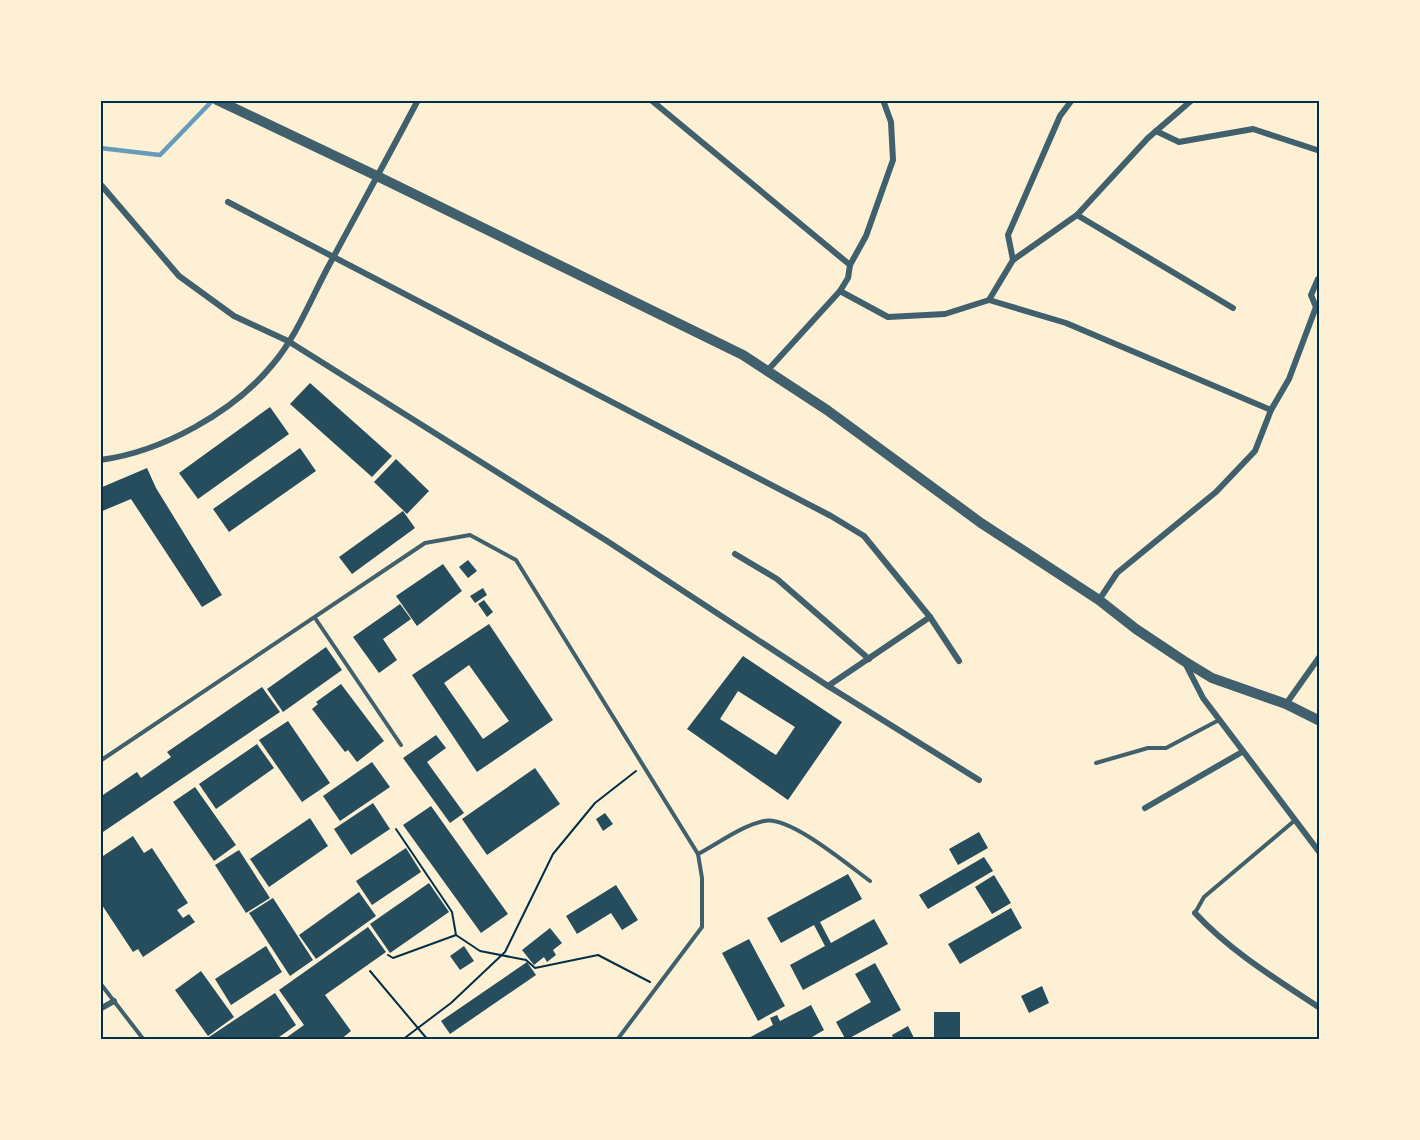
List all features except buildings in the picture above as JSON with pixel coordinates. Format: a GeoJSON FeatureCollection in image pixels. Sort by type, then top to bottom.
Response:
{"type":"FeatureCollection","features":[{"type":"Feature","properties":{"kind":"street"},"geometry":{"type":"LineString","coordinates":[[217,100],[743,355],[827,410],[981,523],[1099,600],[1184,662],[1212,678],[1287,704],[1320,721]]}},
{"type":"Feature","properties":{"kind":"street"},"geometry":{"type":"LineString","coordinates":[[100,460],[140,451],[182,435],[247,390],[271,367],[288,341],[418,100]]}},
{"type":"Feature","properties":{"kind":"street"},"geometry":{"type":"LineString","coordinates":[[651,100],[850,265]]}},
{"type":"Feature","properties":{"kind":"street"},"geometry":{"type":"LineString","coordinates":[[767,371],[840,291],[848,278],[850,265],[867,236],[893,160],[891,122],[883,100]]}},
{"type":"Feature","properties":{"kind":"street"},"geometry":{"type":"LineString","coordinates":[[1013,260],[1008,235],[1060,116],[1072,100]]}},
{"type":"Feature","properties":{"kind":"street"},"geometry":{"type":"LineString","coordinates":[[989,300],[1013,260],[1077,215],[1156,131],[1192,100]]}},
{"type":"Feature","properties":{"kind":"street"},"geometry":{"type":"LineString","coordinates":[[1156,131],[1179,142],[1253,129],[1320,151]]}},
{"type":"Feature","properties":{"kind":"street"},"geometry":{"type":"LineString","coordinates":[[102,186],[179,276],[234,316],[288,341],[608,541],[828,686],[979,780]]}},
{"type":"Feature","properties":{"kind":"street"},"geometry":{"type":"LineString","coordinates":[[228,202],[831,516],[864,536],[930,617],[959,661]]}},
{"type":"Feature","properties":{"kind":"street"},"geometry":{"type":"LineString","coordinates":[[1077,215],[1233,308]]}},
{"type":"Feature","properties":{"kind":"street"},"geometry":{"type":"LineString","coordinates":[[1099,600],[1117,573],[1216,492],[1255,451],[1271,410],[1289,379],[1316,307],[1311,295],[1318,279]]}},
{"type":"Feature","properties":{"kind":"street"},"geometry":{"type":"LineString","coordinates":[[840,291],[888,317],[945,314],[989,300],[1066,323],[1271,410]]}},
{"type":"Feature","properties":{"kind":"street"},"geometry":{"type":"LineString","coordinates":[[735,554],[777,579],[870,659]]}},
{"type":"Feature","properties":{"kind":"street"},"geometry":{"type":"LineString","coordinates":[[828,686],[930,617]]}},
{"type":"Feature","properties":{"kind":"street"},"geometry":{"type":"LineString","coordinates":[[1287,704],[1320,656]]}},
{"type":"Feature","properties":{"kind":"street"},"geometry":{"type":"LineString","coordinates":[[1184,662],[1203,698],[1320,853]]}},
{"type":"Feature","properties":{"kind":"street"},"geometry":{"type":"LineString","coordinates":[[1145,808],[1242,752]]}},
{"type":"Feature","properties":{"kind":"street"},"geometry":{"type":"LineString","coordinates":[[1195,912],[1207,926],[1266,973],[1320,1008]]}},
{"type":"Feature","properties":{"kind":"street"},"geometry":{"type":"LineString","coordinates":[[100,1009],[114,1000]]}},
{"type":"Feature","properties":{"kind":"lane"},"geometry":{"type":"LineString","coordinates":[[100,761],[425,543],[470,535],[516,560],[698,854],[702,878],[702,927],[617,1040]]}},
{"type":"Feature","properties":{"kind":"lane"},"geometry":{"type":"LineString","coordinates":[[315,618],[401,745]]}},
{"type":"Feature","properties":{"kind":"lane"},"geometry":{"type":"LineString","coordinates":[[1096,763],[1148,748],[1166,748],[1219,720]]}},
{"type":"Feature","properties":{"kind":"lane"},"geometry":{"type":"LineString","coordinates":[[698,854],[745,828],[766,820],[784,822],[870,881]]}},
{"type":"Feature","properties":{"kind":"lane"},"geometry":{"type":"LineString","coordinates":[[1195,912],[1204,897],[1294,821]]}},
{"type":"Feature","properties":{"kind":"lane"},"geometry":{"type":"LineString","coordinates":[[100,983],[144,1040]]}},
{"type":"Feature","properties":{"kind":"path"},"geometry":{"type":"LineString","coordinates":[[402,1040],[452,1003],[502,955],[553,854],[595,803],[644,765]]}},
{"type":"Feature","properties":{"kind":"path"},"geometry":{"type":"LineString","coordinates":[[396,829],[452,912],[456,935],[480,951],[526,960],[535,968],[598,955],[658,986]]}},
{"type":"Feature","properties":{"kind":"path"},"geometry":{"type":"LineString","coordinates":[[388,955],[393,958],[456,935]]}},
{"type":"Feature","properties":{"kind":"path"},"geometry":{"type":"LineString","coordinates":[[370,971],[428,1040]]}},
{"type":"Feature","properties":{"kind":"waterway"},"geometry":{"type":"LineString","coordinates":[[100,148],[160,155],[213,100]]}}]}
